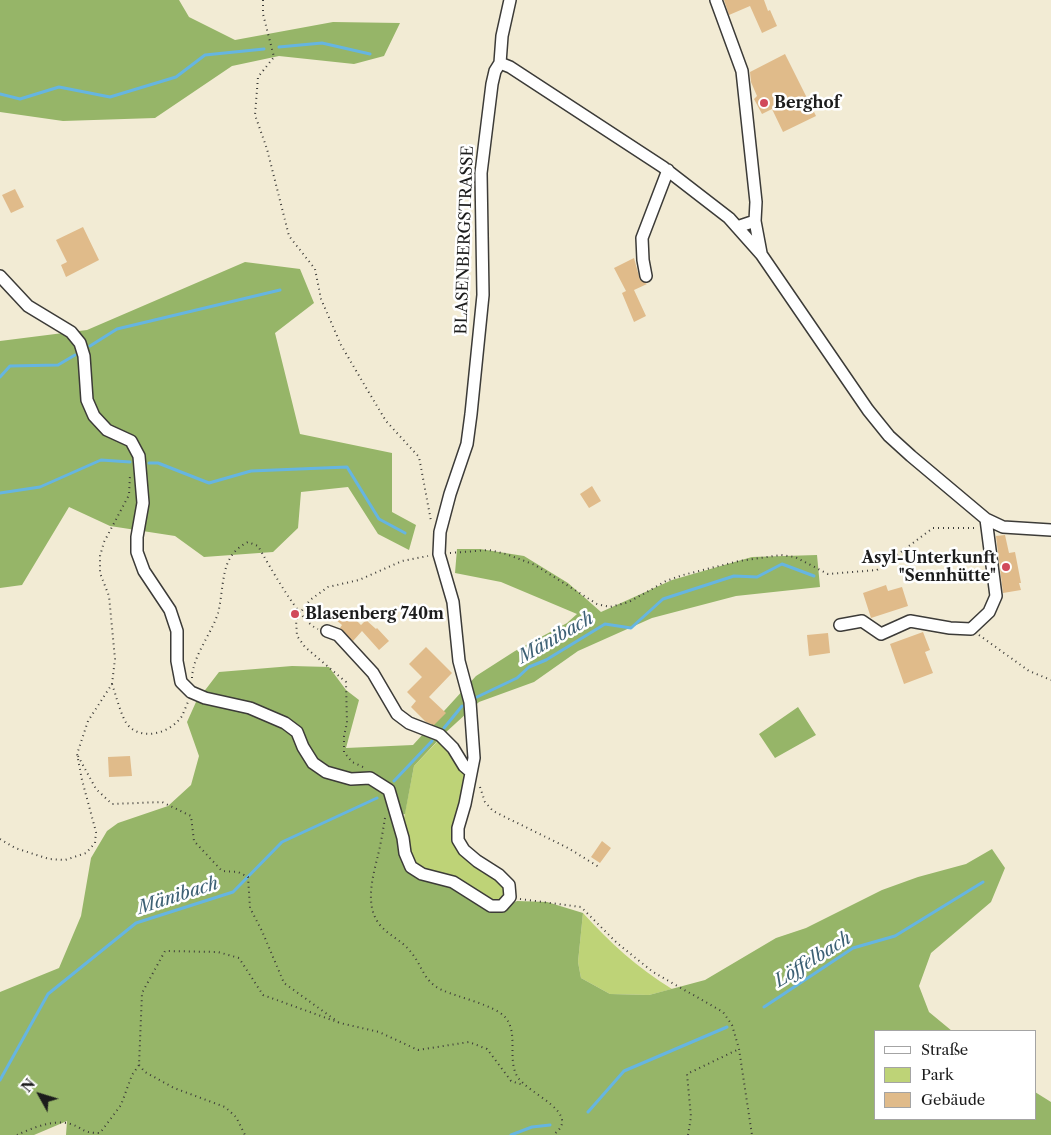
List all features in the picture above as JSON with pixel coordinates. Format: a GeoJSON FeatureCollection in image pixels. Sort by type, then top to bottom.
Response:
{"type":"FeatureCollection","features":[{"type":"Feature","properties":{"kind":"street","name":"BLASENBERGSTRASSE"},"geometry":{"type":"LineString","coordinates":[[510,0],[502,36],[500,63],[495,71],[492,84],[481,173],[483,296],[467,444],[450,494],[440,532],[439,554],[453,602],[459,661],[470,702],[474,758],[458,828],[458,840],[464,850],[499,875],[509,885],[510,897]]}},
{"type":"Feature","properties":{"kind":"street"},"geometry":{"type":"LineString","coordinates":[[716,0],[742,71],[756,202],[755,220],[761,254]]}},
{"type":"Feature","properties":{"kind":"street"},"geometry":{"type":"LineString","coordinates":[[500,63],[510,67],[668,170],[729,218],[761,254],[868,410],[889,436],[987,524],[1051,530]]}},
{"type":"Feature","properties":{"kind":"street"},"geometry":{"type":"LineString","coordinates":[[646,276],[642,238],[668,170]]}},
{"type":"Feature","properties":{"kind":"street"},"geometry":{"type":"LineString","coordinates":[[737,227],[755,220]]}},
{"type":"Feature","properties":{"kind":"street"},"geometry":{"type":"LineString","coordinates":[[0,276],[28,306],[71,332],[80,343],[84,356],[87,400],[94,416],[107,430],[131,441],[139,456],[143,503],[136,552],[144,571],[170,610],[177,630],[181,682],[192,692],[206,698],[250,708],[285,723],[297,732],[303,747],[313,763],[326,772],[351,779],[370,778],[389,790],[403,838],[405,853],[411,867],[422,874],[453,882],[490,906],[502,906],[510,897]]}},
{"type":"Feature","properties":{"kind":"street"},"geometry":{"type":"LineString","coordinates":[[840,625],[862,621],[881,634],[910,621],[950,628],[971,629],[989,612],[996,596],[987,524]]}},
{"type":"Feature","properties":{"kind":"street"},"geometry":{"type":"LineString","coordinates":[[327,631],[338,635],[373,672],[397,714],[409,723],[440,735],[452,748],[464,766],[471,772]]}},
{"type":"Feature","properties":{"kind":"path"},"geometry":{"type":"LineString","coordinates":[[263,0],[263,14],[274,57],[258,77],[255,115],[267,149],[289,236],[315,269],[321,299],[341,345],[386,422],[419,457],[430,520],[440,532]]}},
{"type":"Feature","properties":{"kind":"path"},"geometry":{"type":"LineString","coordinates":[[0,839],[15,848],[50,859],[65,860],[86,853],[95,843],[96,832],[77,754],[88,721],[112,684],[115,659],[109,596],[100,573],[100,556],[104,542],[129,495],[128,479],[131,470],[139,462]]}},
{"type":"Feature","properties":{"kind":"path"},"geometry":{"type":"LineString","coordinates":[[366,768],[352,762],[344,752],[344,736],[347,723],[346,682],[305,647],[297,636],[296,620],[300,613],[310,600],[328,586],[359,580],[402,561],[439,554],[489,550],[535,565],[597,604],[610,607],[629,602],[683,575],[739,561],[781,555],[795,557],[828,574],[877,570],[933,528],[987,524]]}},
{"type":"Feature","properties":{"kind":"path"},"geometry":{"type":"LineString","coordinates":[[112,684],[127,724],[137,733],[153,734],[171,727],[181,717],[192,692],[192,671],[218,614],[228,561],[240,546],[248,542],[258,546],[300,613],[312,627],[327,631]]}},
{"type":"Feature","properties":{"kind":"path"},"geometry":{"type":"LineString","coordinates":[[971,629],[1028,671],[1051,680]]}},
{"type":"Feature","properties":{"kind":"path"},"geometry":{"type":"LineString","coordinates":[[77,754],[96,789],[112,804],[162,802],[191,816],[194,840],[222,871],[238,872],[248,877],[250,908],[284,983],[340,1024]]}},
{"type":"Feature","properties":{"kind":"path"},"geometry":{"type":"LineString","coordinates":[[479,784],[485,802],[493,811],[568,848],[599,867]]}},
{"type":"Feature","properties":{"kind":"path"},"geometry":{"type":"LineString","coordinates":[[385,817],[374,870],[372,890],[373,911],[379,924],[410,950],[427,980],[440,989],[491,1008],[505,1017],[512,1034],[513,1064],[517,1076],[525,1086],[558,1110],[562,1117],[563,1124],[558,1132],[553,1135]]}},
{"type":"Feature","properties":{"kind":"path"},"geometry":{"type":"LineString","coordinates":[[510,897],[581,907],[617,943],[653,972],[723,1012],[732,1024],[739,1049],[752,1135]]}},
{"type":"Feature","properties":{"kind":"path"},"geometry":{"type":"LineString","coordinates":[[17,1135],[27,1130],[56,1123],[70,1124],[86,1133],[100,1133],[121,1105],[132,1075],[139,1065],[142,993],[165,951],[218,952],[239,958],[262,995],[340,1024],[379,1032],[418,1050],[469,1042],[487,1049],[511,1081],[525,1086]]}},
{"type":"Feature","properties":{"kind":"path"},"geometry":{"type":"LineString","coordinates":[[688,1135],[691,1117],[687,1074],[739,1049]]}},
{"type":"Feature","properties":{"kind":"path"},"geometry":{"type":"LineString","coordinates":[[139,1065],[145,1072],[174,1088],[225,1107],[236,1118],[245,1135]]}},
{"type":"Feature","properties":{"kind":"green space"},"geometry":{"type":"Polygon","coordinates":[[[0,0],[179,0],[189,17],[235,40],[333,22],[400,23],[384,56],[354,64],[279,56],[232,66],[155,118],[63,121],[0,112],[0,0]]]}},
{"type":"Feature","properties":{"kind":"green space"},"geometry":{"type":"Polygon","coordinates":[[[245,262],[300,269],[314,303],[275,333],[300,434],[392,453],[392,512],[416,525],[409,550],[378,534],[348,487],[301,492],[298,528],[273,552],[204,557],[175,536],[110,526],[69,507],[22,585],[0,588],[0,341],[87,330],[245,262]]]}},
{"type":"Feature","properties":{"kind":"green space"},"geometry":{"type":"Polygon","coordinates":[[[457,549],[480,549],[524,556],[568,583],[601,612],[672,580],[752,557],[817,555],[820,587],[736,596],[652,618],[578,651],[534,682],[479,702],[444,734],[414,766],[405,814],[393,817],[404,867],[454,887],[500,911],[517,901],[547,902],[583,913],[578,962],[581,978],[610,994],[649,995],[705,980],[776,938],[806,928],[882,890],[918,877],[966,864],[992,849],[1005,868],[991,902],[931,953],[919,986],[929,1012],[951,1030],[874,1030],[874,1120],[1036,1120],[1036,1093],[1051,1102],[1051,1135],[66,1135],[67,1121],[34,1135],[0,1135],[0,992],[59,968],[81,916],[91,858],[107,831],[118,823],[168,806],[191,785],[199,756],[187,722],[196,702],[219,672],[292,666],[329,667],[346,690],[359,700],[346,748],[413,745],[476,676],[515,651],[567,623],[577,614],[501,582],[455,573],[457,549]]]}},
{"type":"Feature","properties":{"kind":"green space"},"geometry":{"type":"Polygon","coordinates":[[[798,707],[816,735],[775,758],[759,734],[798,707]]]}},
{"type":"Feature","properties":{"kind":"green space"},"geometry":{"type":"Polygon","coordinates":[[[439,740],[442,741],[464,773],[466,786],[453,830],[452,841],[461,855],[496,877],[505,889],[503,900],[490,900],[418,865],[408,855],[403,823],[414,766],[439,740]]]}},
{"type":"Feature","properties":{"kind":"green space"},"geometry":{"type":"Polygon","coordinates":[[[583,913],[625,954],[672,989],[649,995],[610,994],[581,978],[578,962],[583,913]]]}},
{"type":"Feature","properties":{"kind":"building"},"geometry":{"type":"Polygon","coordinates":[[[724,0],[764,0],[777,26],[762,33],[750,6],[729,15],[724,0]]]}},
{"type":"Feature","properties":{"kind":"building"},"geometry":{"type":"Polygon","coordinates":[[[785,54],[816,116],[783,132],[772,109],[762,114],[754,99],[757,96],[751,82],[750,72],[785,54]]]}},
{"type":"Feature","properties":{"kind":"building"},"geometry":{"type":"Polygon","coordinates":[[[15,189],[24,207],[11,213],[2,195],[15,189]]]}},
{"type":"Feature","properties":{"kind":"building"},"geometry":{"type":"Polygon","coordinates":[[[83,227],[99,260],[66,277],[61,265],[67,262],[56,240],[83,227]]]}},
{"type":"Feature","properties":{"kind":"building"},"geometry":{"type":"Polygon","coordinates":[[[634,258],[640,280],[647,284],[634,290],[646,316],[634,322],[622,293],[626,291],[614,268],[634,258]]]}},
{"type":"Feature","properties":{"kind":"building"},"geometry":{"type":"Polygon","coordinates":[[[592,486],[601,501],[589,508],[580,494],[592,486]]]}},
{"type":"Feature","properties":{"kind":"building","name":"Asyl-Unterkunft \"Sennhütte\""},"geometry":{"type":"Polygon","coordinates":[[[1005,535],[1009,553],[1015,552],[1021,590],[1003,593],[996,536],[1005,535]]]}},
{"type":"Feature","properties":{"kind":"building"},"geometry":{"type":"Polygon","coordinates":[[[886,585],[888,591],[902,587],[908,606],[871,618],[863,593],[886,585]]]}},
{"type":"Feature","properties":{"kind":"building"},"geometry":{"type":"Polygon","coordinates":[[[342,611],[349,617],[351,615],[361,625],[366,620],[377,628],[389,641],[379,650],[362,631],[353,641],[340,628],[342,625],[335,619],[342,611]]]}},
{"type":"Feature","properties":{"kind":"building"},"geometry":{"type":"Polygon","coordinates":[[[923,632],[930,650],[925,652],[933,673],[904,684],[890,644],[923,632]]]}},
{"type":"Feature","properties":{"kind":"building"},"geometry":{"type":"Polygon","coordinates":[[[828,633],[830,653],[809,656],[807,635],[828,633]]]}},
{"type":"Feature","properties":{"kind":"building"},"geometry":{"type":"Polygon","coordinates":[[[426,647],[452,673],[429,697],[446,713],[434,725],[426,722],[411,707],[416,701],[407,692],[422,677],[409,664],[426,647]]]}},
{"type":"Feature","properties":{"kind":"building"},"geometry":{"type":"Polygon","coordinates":[[[130,756],[132,776],[109,777],[108,757],[130,756]]]}},
{"type":"Feature","properties":{"kind":"building"},"geometry":{"type":"Polygon","coordinates":[[[602,841],[611,848],[600,863],[591,857],[602,841]]]}},
{"type":"Feature","properties":{"kind":"waterway"},"geometry":{"type":"LineString","coordinates":[[279,47],[322,43],[370,54]]}},
{"type":"Feature","properties":{"kind":"waterway"},"geometry":{"type":"LineString","coordinates":[[0,94],[20,99],[59,87],[110,97],[176,77],[205,55],[264,49]]}},
{"type":"Feature","properties":{"kind":"waterway"},"geometry":{"type":"LineString","coordinates":[[90,346],[117,329],[280,290]]}},
{"type":"Feature","properties":{"kind":"waterway"},"geometry":{"type":"LineString","coordinates":[[0,377],[10,366],[58,365],[75,355]]}},
{"type":"Feature","properties":{"kind":"waterway"},"geometry":{"type":"LineString","coordinates":[[0,493],[40,487],[101,460],[130,462]]}},
{"type":"Feature","properties":{"kind":"waterway"},"geometry":{"type":"LineString","coordinates":[[149,463],[158,463],[209,483],[251,471],[347,467],[379,519],[405,533]]}},
{"type":"Feature","properties":{"kind":"waterway","name":"Mänibach"},"geometry":{"type":"LineString","coordinates":[[477,697],[517,678],[529,667],[546,660],[605,624],[631,628],[663,599],[734,576],[757,577],[782,564],[814,576]]}},
{"type":"Feature","properties":{"kind":"waterway","name":"Mänibach"},"geometry":{"type":"LineString","coordinates":[[444,728],[462,706]]}},
{"type":"Feature","properties":{"kind":"waterway","name":"Mänibach"},"geometry":{"type":"LineString","coordinates":[[394,781],[432,741]]}},
{"type":"Feature","properties":{"kind":"waterway","name":"Mänibach"},"geometry":{"type":"LineString","coordinates":[[0,1080],[48,994],[136,923],[233,892],[282,842],[377,798]]}},
{"type":"Feature","properties":{"kind":"waterway","name":"Löffelbach"},"geometry":{"type":"LineString","coordinates":[[764,1007],[853,948],[895,936],[983,882]]}},
{"type":"Feature","properties":{"kind":"waterway","name":"Löffelbach"},"geometry":{"type":"LineString","coordinates":[[588,1112],[624,1071],[727,1027]]}},
{"type":"Feature","properties":{"kind":"waterway","name":"Löffelbach"},"geometry":{"type":"LineString","coordinates":[[511,1135],[532,1127],[550,1125]]}},
{"type":"Feature","properties":{"kind":"place","name":"Berghof"},"geometry":{"type":"Point","coordinates":[764,103]}},
{"type":"Feature","properties":{"kind":"place","name":"Asyl-Unterkunft \"Sennhütte\""},"geometry":{"type":"Point","coordinates":[1006,567]}},
{"type":"Feature","properties":{"kind":"place","name":"Blasenberg 740m"},"geometry":{"type":"Point","coordinates":[295,614]}}]}
